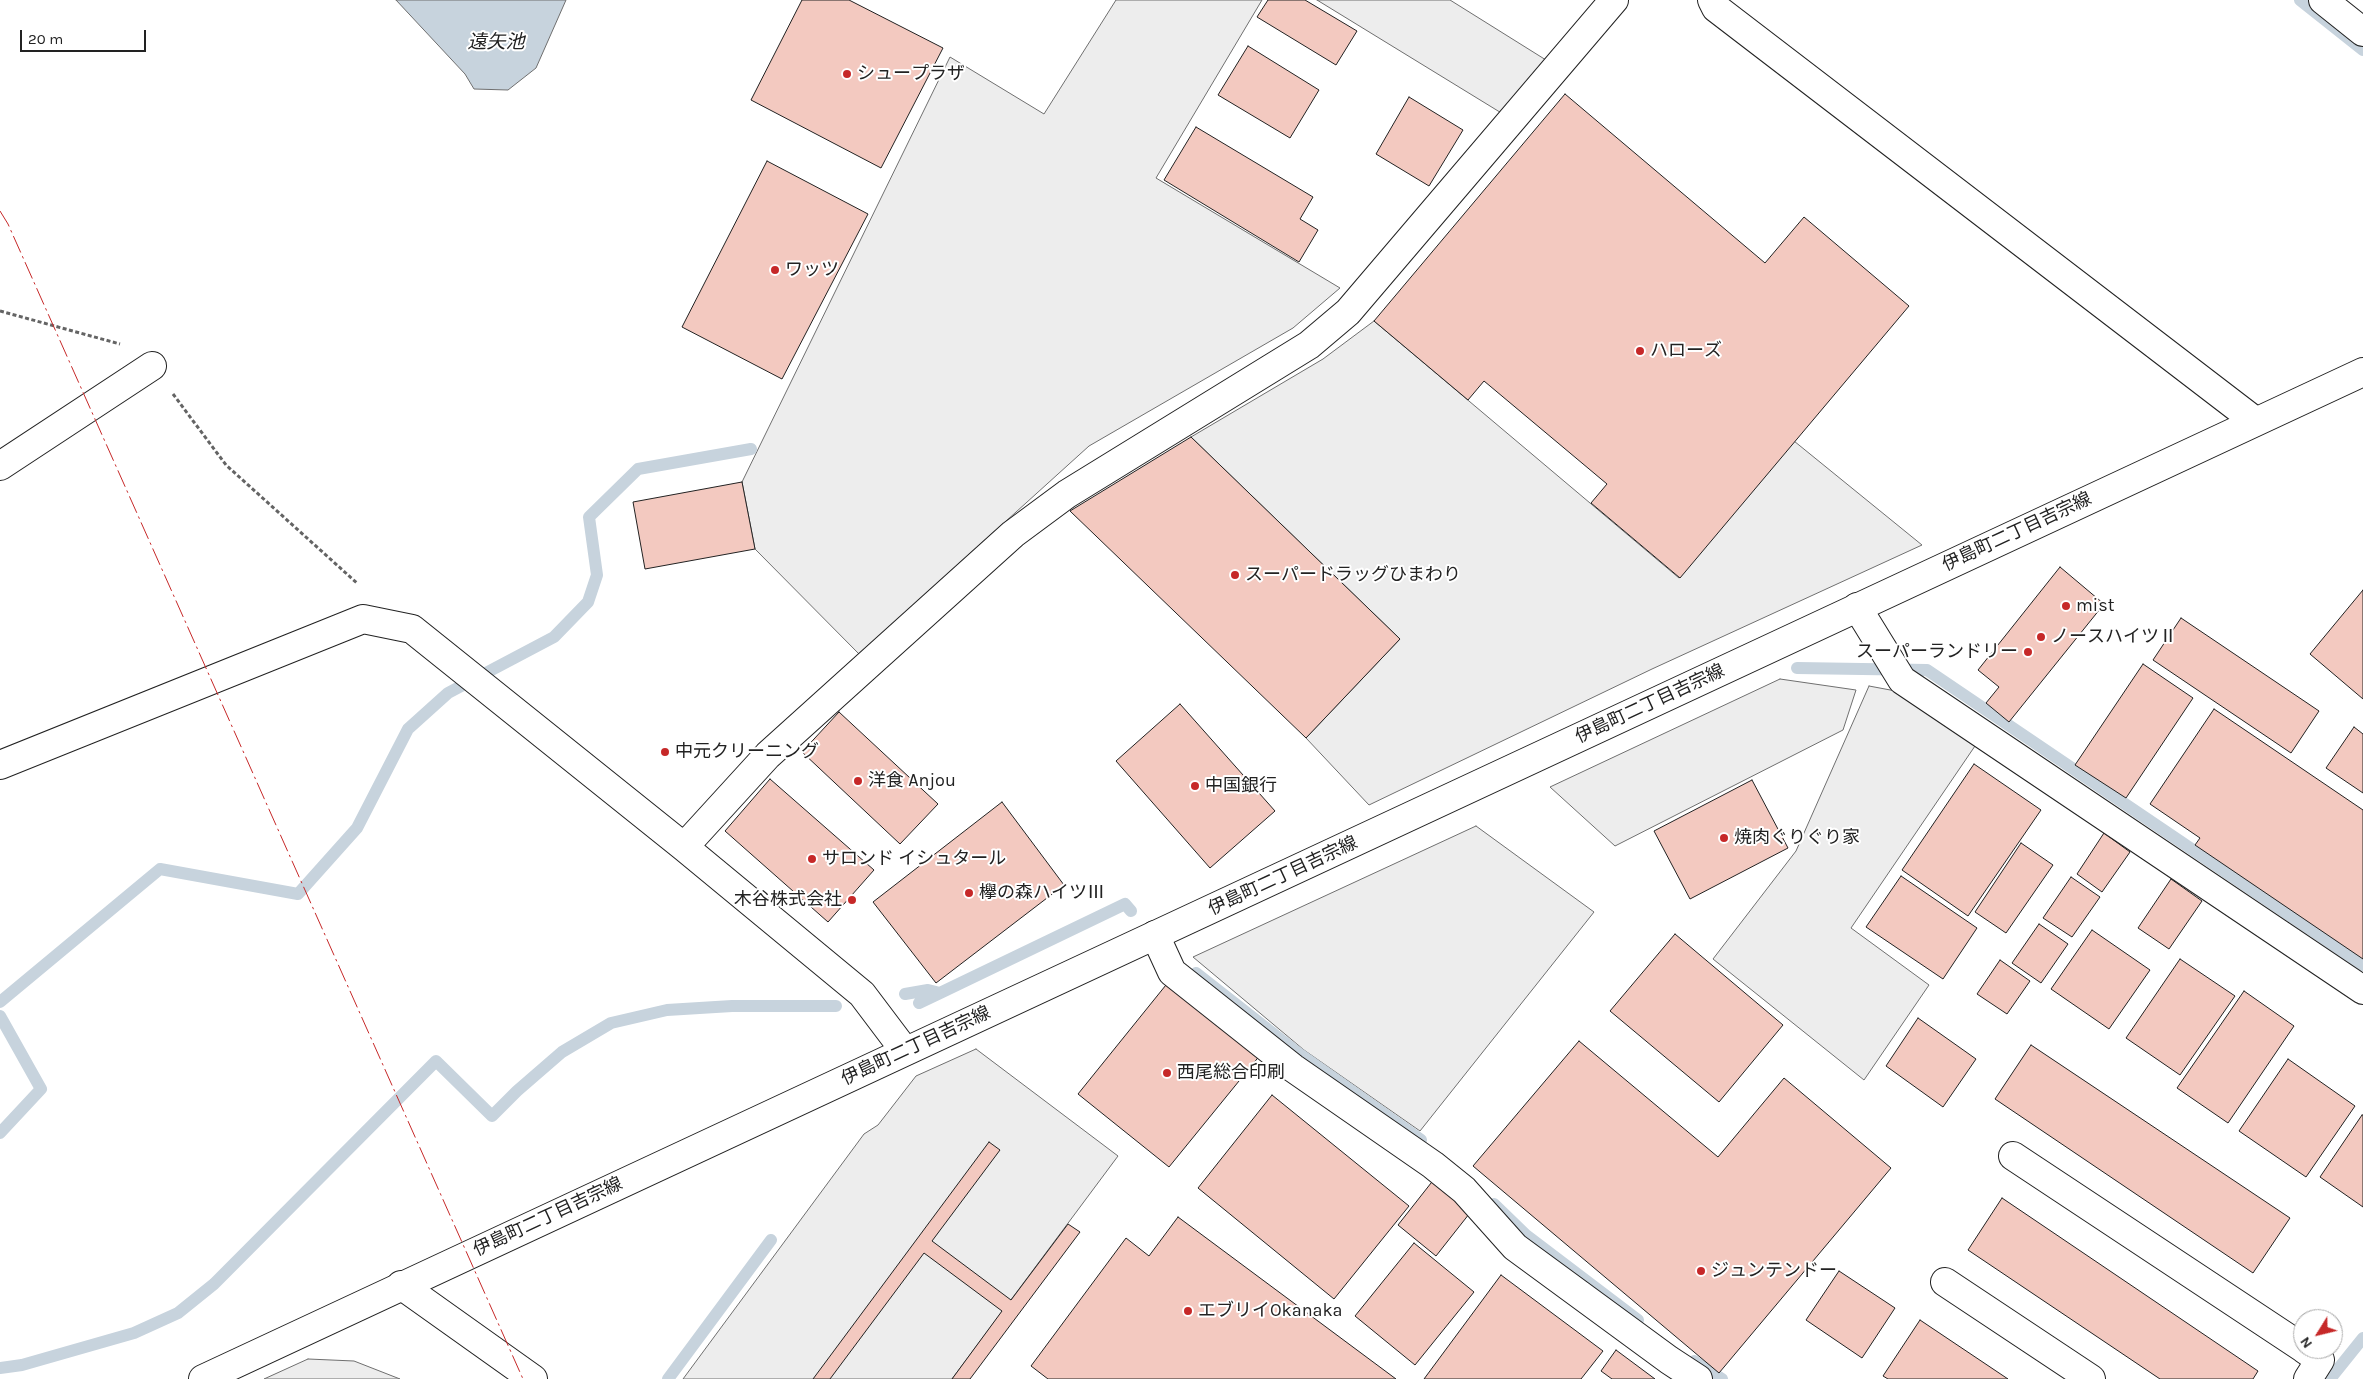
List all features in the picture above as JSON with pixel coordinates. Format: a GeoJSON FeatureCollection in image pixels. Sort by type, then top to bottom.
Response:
{"type":"FeatureCollection","features":[{"type":"Feature","properties":{"kind":"street"},"geometry":{"type":"LineString","coordinates":[[684,847],[768,755],[1013,534],[1067,494],[1309,345],[1348,312],[1614,0]]}},
{"type":"Feature","properties":{"kind":"street"},"geometry":{"type":"LineString","coordinates":[[1712,0],[1716,8],[2255,421]]}},
{"type":"Feature","properties":{"kind":"street"},"geometry":{"type":"LineString","coordinates":[[2323,0],[2363,32]]}},
{"type":"Feature","properties":{"kind":"street"},"geometry":{"type":"LineString","coordinates":[[0,466],[152,366]]}},
{"type":"Feature","properties":{"kind":"street","name":"伊島町二丁目吉宗線"},"geometry":{"type":"LineString","coordinates":[[203,1379],[2363,372]]}},
{"type":"Feature","properties":{"kind":"street"},"geometry":{"type":"LineString","coordinates":[[1857,607],[1895,669],[2363,990]]}},
{"type":"Feature","properties":{"kind":"street"},"geometry":{"type":"LineString","coordinates":[[0,765],[364,619],[412,630],[684,847],[862,994],[904,1051]]}},
{"type":"Feature","properties":{"kind":"street"},"geometry":{"type":"LineString","coordinates":[[1155,935],[1172,972],[1293,1068],[1433,1165],[1458,1185],[1514,1247],[1698,1379]]}},
{"type":"Feature","properties":{"kind":"street"},"geometry":{"type":"LineString","coordinates":[[2013,1156],[2293,1342]]}},
{"type":"Feature","properties":{"kind":"street"},"geometry":{"type":"LineString","coordinates":[[1945,1282],[2091,1379]]}},
{"type":"Feature","properties":{"kind":"street"},"geometry":{"type":"LineString","coordinates":[[402,1285],[533,1379]]}},
{"type":"Feature","properties":{"kind":"street"},"geometry":{"type":"LineString","coordinates":[[2308,1379],[2320,1360],[2319,1359]]}},
{"type":"Feature","properties":{"kind":"path"},"geometry":{"type":"LineString","coordinates":[[226,465],[359,585]]}},
{"type":"Feature","properties":{"kind":"shaded area"},"geometry":{"type":"Polygon","coordinates":[[[1116,0],[1262,0],[1156,178],[1340,288],[1293,328],[1089,446],[859,654],[755,549],[742,482],[950,57],[1044,114],[1116,0]]]}},
{"type":"Feature","properties":{"kind":"shaded area"},"geometry":{"type":"Polygon","coordinates":[[[1317,0],[1450,0],[1546,60],[1503,114],[1317,0]]]}},
{"type":"Feature","properties":{"kind":"shaded area"},"geometry":{"type":"Polygon","coordinates":[[[1374,321],[1679,578],[1794,441],[1922,545],[1652,669],[1369,805],[1306,738],[1400,639],[1191,437],[1323,359],[1374,321]]]}},
{"type":"Feature","properties":{"kind":"shaded area"},"geometry":{"type":"Polygon","coordinates":[[[1780,679],[1856,690],[1843,730],[1615,846],[1550,787],[1780,679]]]}},
{"type":"Feature","properties":{"kind":"shaded area"},"geometry":{"type":"Polygon","coordinates":[[[1869,686],[1901,692],[1975,746],[1851,928],[1929,985],[1864,1080],[1713,959],[1796,851],[1869,686]]]}},
{"type":"Feature","properties":{"kind":"shaded area"},"geometry":{"type":"Polygon","coordinates":[[[1476,826],[1594,912],[1420,1131],[1304,1050],[1193,957],[1476,826]]]}},
{"type":"Feature","properties":{"kind":"shaded area"},"geometry":{"type":"Polygon","coordinates":[[[976,1049],[1118,1156],[952,1379],[683,1379],[864,1134],[878,1125],[916,1076],[976,1049]]]}},
{"type":"Feature","properties":{"kind":"shaded area"},"geometry":{"type":"Polygon","coordinates":[[[308,1359],[354,1361],[400,1379],[264,1379],[308,1359]]]}},
{"type":"Feature","properties":{"kind":"water","name":"遠矢池"},"geometry":{"type":"Polygon","coordinates":[[[396,0],[566,0],[536,68],[508,90],[474,89],[465,74],[396,0]]]}},
{"type":"Feature","properties":{"kind":"building","name":"シュープラザ"},"geometry":{"type":"Polygon","coordinates":[[[802,0],[849,0],[943,48],[881,168],[751,100],[802,0]]]}},
{"type":"Feature","properties":{"kind":"building"},"geometry":{"type":"Polygon","coordinates":[[[1268,0],[1305,0],[1357,31],[1336,65],[1257,17],[1268,0]]]}},
{"type":"Feature","properties":{"kind":"building"},"geometry":{"type":"Polygon","coordinates":[[[1248,46],[1319,90],[1290,138],[1218,95],[1248,46]]]}},
{"type":"Feature","properties":{"kind":"building","name":"ハローズ"},"geometry":{"type":"Polygon","coordinates":[[[1565,94],[1765,263],[1804,217],[1909,306],[1680,578],[1591,503],[1607,484],[1484,381],[1468,400],[1374,321],[1565,94]]]}},
{"type":"Feature","properties":{"kind":"building"},"geometry":{"type":"Polygon","coordinates":[[[1409,97],[1463,130],[1429,186],[1376,154],[1409,97]]]}},
{"type":"Feature","properties":{"kind":"building"},"geometry":{"type":"Polygon","coordinates":[[[1196,127],[1313,197],[1300,219],[1318,230],[1299,262],[1164,180],[1196,127]]]}},
{"type":"Feature","properties":{"kind":"building","name":"ワッツ"},"geometry":{"type":"Polygon","coordinates":[[[767,161],[868,214],[782,379],[682,327],[767,161]]]}},
{"type":"Feature","properties":{"kind":"building","name":"スーパードラッグひまわり"},"geometry":{"type":"Polygon","coordinates":[[[1191,437],[1400,639],[1306,738],[1070,511],[1191,437]]]}},
{"type":"Feature","properties":{"kind":"building"},"geometry":{"type":"Polygon","coordinates":[[[742,482],[755,549],[645,569],[633,502],[742,482]]]}},
{"type":"Feature","properties":{"kind":"building","name":"ノースハイツⅡ"},"geometry":{"type":"Polygon","coordinates":[[[2060,567],[2104,604],[2009,722],[1986,703],[1999,687],[1978,670],[2060,567]]]}},
{"type":"Feature","properties":{"kind":"building"},"geometry":{"type":"Polygon","coordinates":[[[2363,590],[2363,699],[2310,654],[2363,590]]]}},
{"type":"Feature","properties":{"kind":"building"},"geometry":{"type":"Polygon","coordinates":[[[2181,618],[2319,711],[2291,753],[2153,660],[2181,618]]]}},
{"type":"Feature","properties":{"kind":"building"},"geometry":{"type":"Polygon","coordinates":[[[2143,664],[2193,698],[2126,798],[2075,765],[2143,664]]]}},
{"type":"Feature","properties":{"kind":"building","name":"中国銀行"},"geometry":{"type":"Polygon","coordinates":[[[1180,704],[1275,811],[1210,868],[1116,761],[1180,704]]]}},
{"type":"Feature","properties":{"kind":"building"},"geometry":{"type":"Polygon","coordinates":[[[2214,709],[2363,810],[2363,959],[2195,845],[2200,838],[2150,804],[2214,709]]]}},
{"type":"Feature","properties":{"kind":"building"},"geometry":{"type":"Polygon","coordinates":[[[839,712],[938,804],[900,844],[802,752],[839,712]]]}},
{"type":"Feature","properties":{"kind":"building"},"geometry":{"type":"Polygon","coordinates":[[[2354,727],[2363,734],[2363,793],[2326,768],[2354,727]]]}},
{"type":"Feature","properties":{"kind":"building"},"geometry":{"type":"Polygon","coordinates":[[[1974,764],[2041,810],[1968,916],[1902,870],[1974,764]]]}},
{"type":"Feature","properties":{"kind":"building"},"geometry":{"type":"Polygon","coordinates":[[[770,779],[874,870],[828,922],[725,831],[770,779]]]}},
{"type":"Feature","properties":{"kind":"building"},"geometry":{"type":"Polygon","coordinates":[[[1752,780],[1788,848],[1690,899],[1654,831],[1752,780]]]}},
{"type":"Feature","properties":{"kind":"building","name":"欅の森ハイツⅢ"},"geometry":{"type":"Polygon","coordinates":[[[1002,802],[1064,885],[936,983],[873,902],[1002,802]]]}},
{"type":"Feature","properties":{"kind":"building"},"geometry":{"type":"Polygon","coordinates":[[[2104,833],[2130,852],[2102,892],[2077,874],[2104,833]]]}},
{"type":"Feature","properties":{"kind":"building"},"geometry":{"type":"Polygon","coordinates":[[[2021,843],[2053,865],[2006,933],[1975,912],[2021,843]]]}},
{"type":"Feature","properties":{"kind":"building"},"geometry":{"type":"Polygon","coordinates":[[[1901,876],[1977,928],[1943,979],[1866,927],[1901,876]]]}},
{"type":"Feature","properties":{"kind":"building"},"geometry":{"type":"Polygon","coordinates":[[[2071,877],[2100,897],[2072,937],[2043,918],[2071,877]]]}},
{"type":"Feature","properties":{"kind":"building"},"geometry":{"type":"Polygon","coordinates":[[[2171,879],[2202,901],[2169,949],[2138,928],[2171,879]]]}},
{"type":"Feature","properties":{"kind":"building"},"geometry":{"type":"Polygon","coordinates":[[[2039,924],[2068,944],[2041,983],[2012,963],[2039,924]]]}},
{"type":"Feature","properties":{"kind":"building"},"geometry":{"type":"Polygon","coordinates":[[[2092,930],[2150,970],[2109,1029],[2051,989],[2092,930]]]}},
{"type":"Feature","properties":{"kind":"building"},"geometry":{"type":"Polygon","coordinates":[[[1675,934],[1783,1025],[1719,1102],[1610,1011],[1675,934]]]}},
{"type":"Feature","properties":{"kind":"building"},"geometry":{"type":"Polygon","coordinates":[[[2180,959],[2235,996],[2180,1075],[2126,1038],[2180,959]]]}},
{"type":"Feature","properties":{"kind":"building"},"geometry":{"type":"Polygon","coordinates":[[[2000,960],[2030,981],[2007,1014],[1977,994],[2000,960]]]}},
{"type":"Feature","properties":{"kind":"building"},"geometry":{"type":"Polygon","coordinates":[[[1170,980],[1261,1054],[1169,1167],[1078,1094],[1170,980]]]}},
{"type":"Feature","properties":{"kind":"building"},"geometry":{"type":"Polygon","coordinates":[[[2244,991],[2294,1026],[2228,1123],[2177,1088],[2244,991]]]}},
{"type":"Feature","properties":{"kind":"building"},"geometry":{"type":"Polygon","coordinates":[[[1918,1018],[1976,1059],[1943,1107],[1886,1066],[1918,1018]]]}},
{"type":"Feature","properties":{"kind":"building","name":"ジュンテンドー"},"geometry":{"type":"Polygon","coordinates":[[[1579,1041],[1718,1157],[1784,1078],[1891,1168],[1719,1373],[1473,1166],[1579,1041]]]}},
{"type":"Feature","properties":{"kind":"building"},"geometry":{"type":"Polygon","coordinates":[[[2031,1045],[2290,1218],[2253,1273],[1995,1099],[2031,1045]]]}},
{"type":"Feature","properties":{"kind":"building"},"geometry":{"type":"Polygon","coordinates":[[[2288,1059],[2355,1106],[2306,1177],[2239,1131],[2288,1059]]]}},
{"type":"Feature","properties":{"kind":"building"},"geometry":{"type":"Polygon","coordinates":[[[1272,1095],[1409,1206],[1334,1299],[1198,1188],[1272,1095]]]}},
{"type":"Feature","properties":{"kind":"building"},"geometry":{"type":"Polygon","coordinates":[[[2363,1115],[2363,1207],[2320,1177],[2363,1115]]]}},
{"type":"Feature","properties":{"kind":"building"},"geometry":{"type":"Polygon","coordinates":[[[989,1142],[1000,1150],[932,1241],[1011,1300],[1068,1224],[1080,1232],[970,1379],[952,1379],[1002,1311],[924,1253],[830,1379],[813,1379],[989,1142]]]}},
{"type":"Feature","properties":{"kind":"building"},"geometry":{"type":"Polygon","coordinates":[[[1435,1178],[1473,1209],[1436,1256],[1398,1225],[1435,1178]]]}},
{"type":"Feature","properties":{"kind":"building"},"geometry":{"type":"Polygon","coordinates":[[[2002,1198],[2258,1371],[2253,1379],[2160,1379],[1968,1250],[2002,1198]]]}},
{"type":"Feature","properties":{"kind":"building","name":"エブリイOkanaka"},"geometry":{"type":"Polygon","coordinates":[[[1178,1217],[1396,1379],[1048,1379],[1031,1366],[1126,1238],[1149,1256],[1178,1217]]]}},
{"type":"Feature","properties":{"kind":"building"},"geometry":{"type":"Polygon","coordinates":[[[1414,1243],[1474,1292],[1415,1365],[1355,1316],[1414,1243]]]}},
{"type":"Feature","properties":{"kind":"building"},"geometry":{"type":"Polygon","coordinates":[[[1839,1271],[1895,1308],[1862,1358],[1806,1320],[1839,1271]]]}},
{"type":"Feature","properties":{"kind":"building"},"geometry":{"type":"Polygon","coordinates":[[[1501,1275],[1603,1351],[1581,1379],[1424,1379],[1501,1275]]]}},
{"type":"Feature","properties":{"kind":"building"},"geometry":{"type":"Polygon","coordinates":[[[1920,1320],[2008,1379],[1888,1379],[1883,1376],[1920,1320]]]}},
{"type":"Feature","properties":{"kind":"building"},"geometry":{"type":"Polygon","coordinates":[[[1616,1350],[1655,1379],[1612,1379],[1601,1371],[1616,1350]]]}},
{"type":"Feature","properties":{"kind":"waterway"},"geometry":{"type":"LineString","coordinates":[[2300,0],[2363,50]]}},
{"type":"Feature","properties":{"kind":"waterway"},"geometry":{"type":"LineString","coordinates":[[0,1002],[160,869],[298,894],[357,828],[408,729],[448,693],[554,637],[588,602],[597,575],[589,517],[638,469],[751,449]]}},
{"type":"Feature","properties":{"kind":"waterway"},"geometry":{"type":"LineString","coordinates":[[1797,668],[1927,670],[2363,965]]}},
{"type":"Feature","properties":{"kind":"waterway"},"geometry":{"type":"LineString","coordinates":[[905,994],[928,990],[940,993],[1125,904],[1131,911]]}},
{"type":"Feature","properties":{"kind":"waterway"},"geometry":{"type":"LineString","coordinates":[[1196,973],[1298,1053],[1421,1140]]}},
{"type":"Feature","properties":{"kind":"waterway"},"geometry":{"type":"LineString","coordinates":[[919,1003],[940,993]]}},
{"type":"Feature","properties":{"kind":"waterway"},"geometry":{"type":"LineString","coordinates":[[0,1368],[22,1365],[134,1333],[178,1313],[214,1284],[436,1061],[492,1116],[517,1091],[562,1052],[611,1023],[667,1010],[732,1006],[836,1006]]}},
{"type":"Feature","properties":{"kind":"waterway"},"geometry":{"type":"LineString","coordinates":[[0,1016],[41,1089],[0,1133]]}},
{"type":"Feature","properties":{"kind":"waterway"},"geometry":{"type":"LineString","coordinates":[[1494,1204],[1526,1235],[1638,1320]]}},
{"type":"Feature","properties":{"kind":"waterway"},"geometry":{"type":"LineString","coordinates":[[668,1379],[771,1240]]}},
{"type":"Feature","properties":{"kind":"waterway"},"geometry":{"type":"LineString","coordinates":[[2330,1379],[2363,1338]]}},
{"type":"Feature","properties":{"kind":"waterway"},"geometry":{"type":"LineString","coordinates":[[1694,1361],[1722,1379]]}},
{"type":"Feature","properties":{"kind":"power"},"geometry":{"type":"LineString","coordinates":[[0,211],[8,224],[523,1379]]}},
{"type":"Feature","properties":{"kind":"place","name":"シュープラザ"},"geometry":{"type":"Point","coordinates":[847,74]}},
{"type":"Feature","properties":{"kind":"place","name":"ワッツ"},"geometry":{"type":"Point","coordinates":[775,270]}},
{"type":"Feature","properties":{"kind":"place","name":"ハローズ"},"geometry":{"type":"Point","coordinates":[1640,351]}},
{"type":"Feature","properties":{"kind":"place","name":"スーパードラッグひまわり"},"geometry":{"type":"Point","coordinates":[1235,575]}},
{"type":"Feature","properties":{"kind":"place","name":"mist"},"geometry":{"type":"Point","coordinates":[2066,606]}},
{"type":"Feature","properties":{"kind":"place","name":"ノースハイツⅡ"},"geometry":{"type":"Point","coordinates":[2041,637]}},
{"type":"Feature","properties":{"kind":"place","name":"スーパーランドリー"},"geometry":{"type":"Point","coordinates":[2028,652]}},
{"type":"Feature","properties":{"kind":"place","name":"中元クリーニング"},"geometry":{"type":"Point","coordinates":[665,752]}},
{"type":"Feature","properties":{"kind":"place","name":"洋食 Anjou"},"geometry":{"type":"Point","coordinates":[858,781]}},
{"type":"Feature","properties":{"kind":"place","name":"中国銀行"},"geometry":{"type":"Point","coordinates":[1195,786]}},
{"type":"Feature","properties":{"kind":"place","name":"焼肉ぐりぐり家"},"geometry":{"type":"Point","coordinates":[1724,838]}},
{"type":"Feature","properties":{"kind":"place","name":"サロンド イシュタール"},"geometry":{"type":"Point","coordinates":[812,859]}},
{"type":"Feature","properties":{"kind":"place","name":"欅の森ハイツⅢ"},"geometry":{"type":"Point","coordinates":[969,893]}},
{"type":"Feature","properties":{"kind":"place","name":"木谷株式会社"},"geometry":{"type":"Point","coordinates":[852,900]}},
{"type":"Feature","properties":{"kind":"place","name":"西尾総合印刷"},"geometry":{"type":"Point","coordinates":[1167,1073]}},
{"type":"Feature","properties":{"kind":"place","name":"ジュンテンドー"},"geometry":{"type":"Point","coordinates":[1701,1271]}},
{"type":"Feature","properties":{"kind":"place","name":"エブリイOkanaka"},"geometry":{"type":"Point","coordinates":[1188,1311]}}]}
